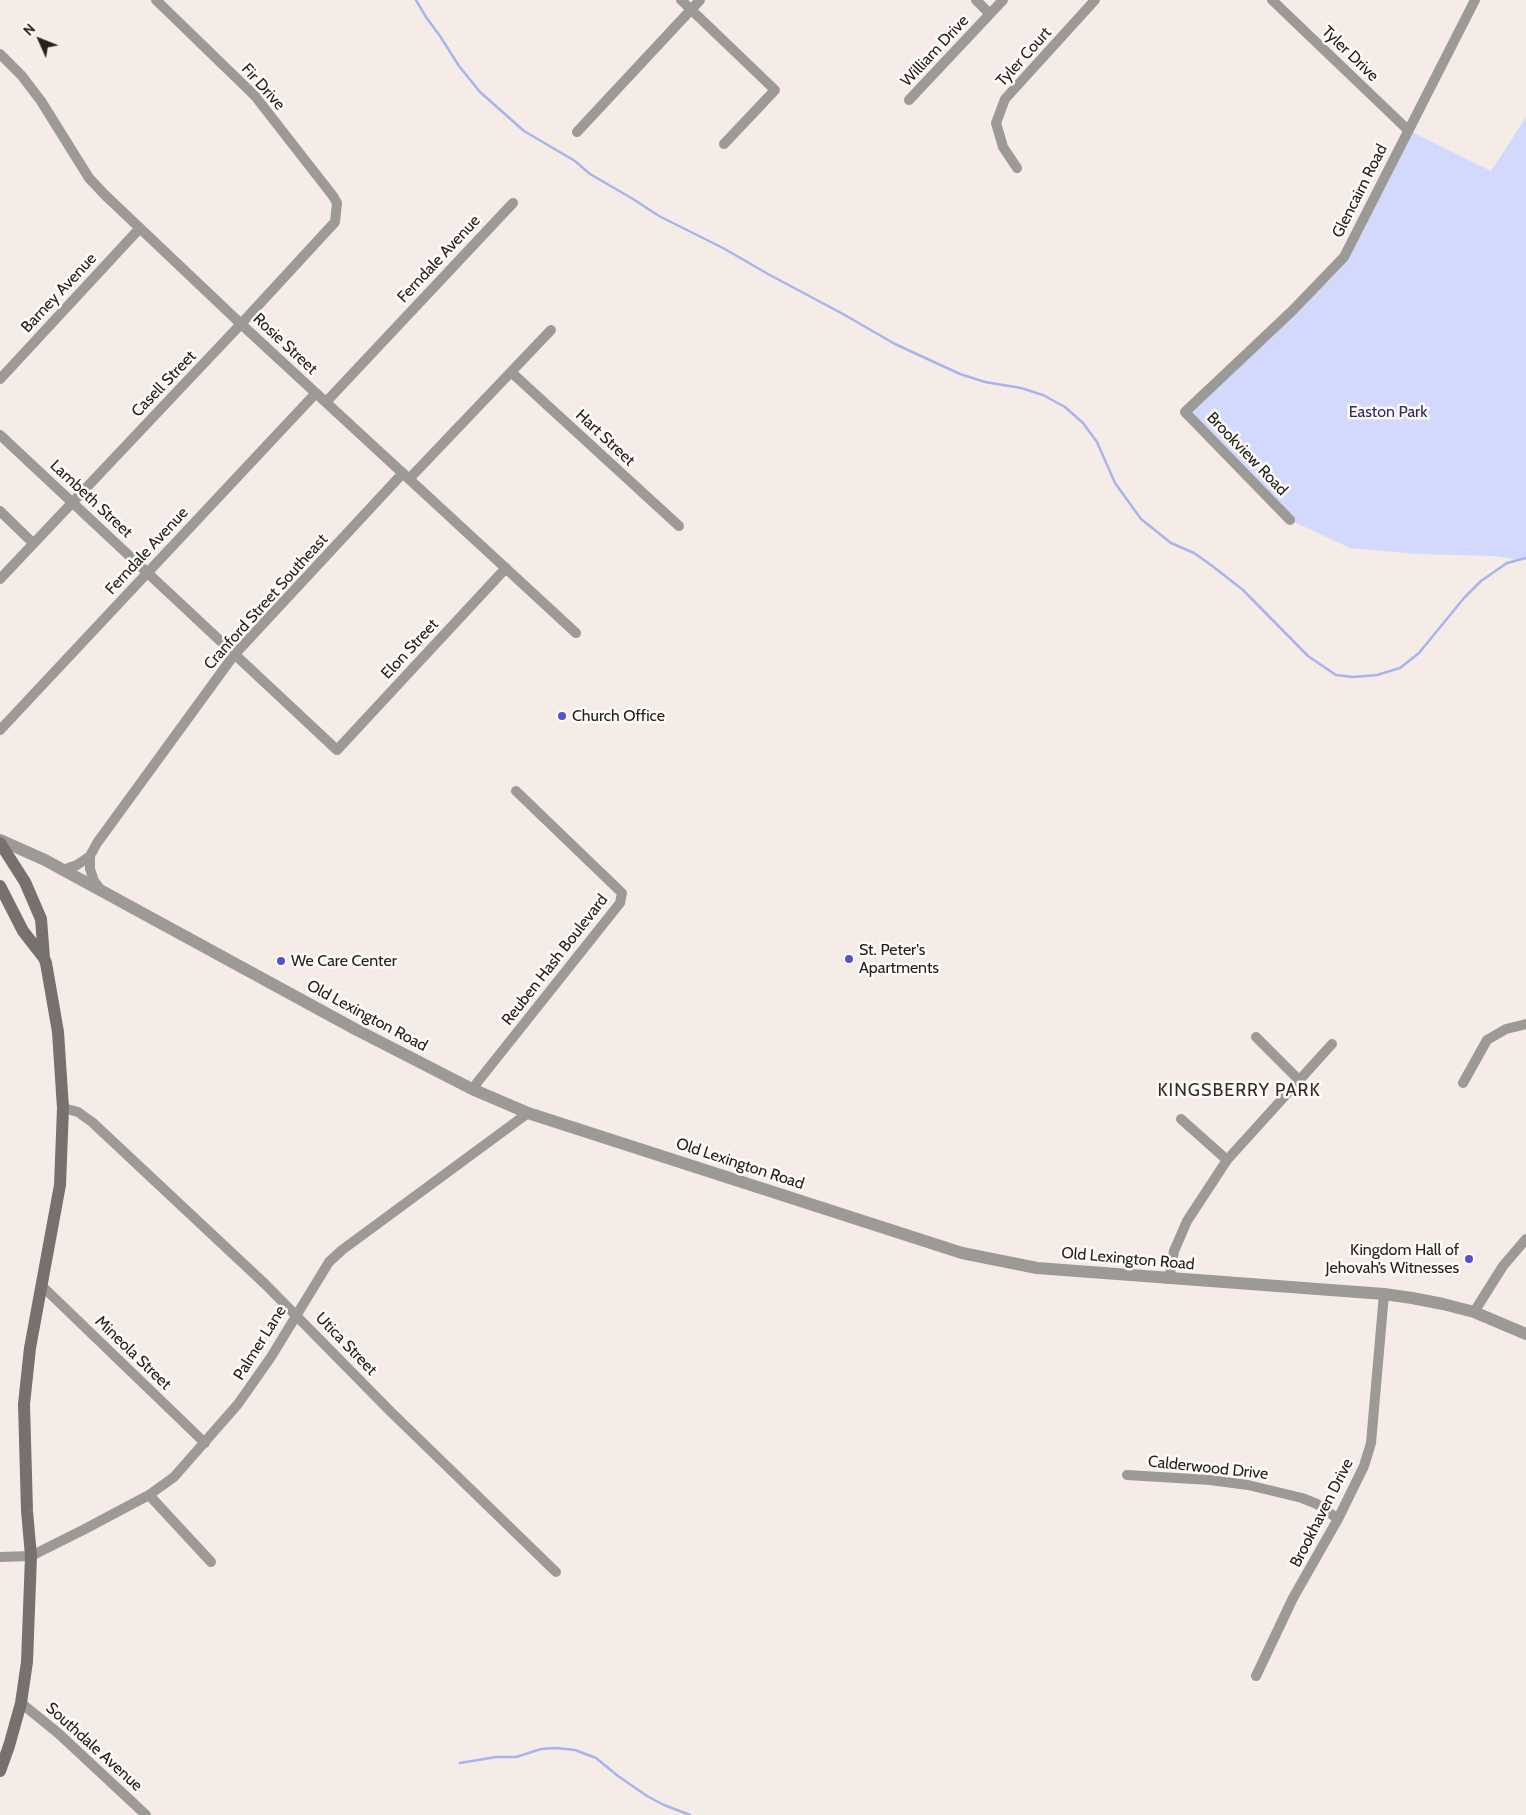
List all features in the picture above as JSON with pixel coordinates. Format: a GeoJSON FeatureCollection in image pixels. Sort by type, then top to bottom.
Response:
{"type":"FeatureCollection","features":[{"type":"Feature","properties":{"kind":"main road"},"geometry":{"type":"LineString","coordinates":[[0,841],[33,898],[40,919],[44,958],[58,1032],[63,1108],[60,1185],[30,1348],[24,1404],[30,1556],[28,1648],[21,1702],[10,1746],[0,1771]]}},
{"type":"Feature","properties":{"kind":"main road"},"geometry":{"type":"LineString","coordinates":[[0,886],[23,932],[44,958]]}},
{"type":"Feature","properties":{"kind":"street","name":"Fir Drive"},"geometry":{"type":"LineString","coordinates":[[156,0],[255,96],[337,203]]}},
{"type":"Feature","properties":{"kind":"street"},"geometry":{"type":"LineString","coordinates":[[681,0],[775,90],[724,144]]}},
{"type":"Feature","properties":{"kind":"street"},"geometry":{"type":"LineString","coordinates":[[577,132],[692,11],[700,0]]}},
{"type":"Feature","properties":{"kind":"street"},"geometry":{"type":"LineString","coordinates":[[976,0],[990,14]]}},
{"type":"Feature","properties":{"kind":"street","name":"William Drive"},"geometry":{"type":"LineString","coordinates":[[909,100],[1003,0]]}},
{"type":"Feature","properties":{"kind":"street","name":"Tyler Court"},"geometry":{"type":"LineString","coordinates":[[1018,168],[1003,147],[996,123],[1005,99],[1095,0]]}},
{"type":"Feature","properties":{"kind":"street","name":"Tyler Drive"},"geometry":{"type":"LineString","coordinates":[[1272,0],[1408,130]]}},
{"type":"Feature","properties":{"kind":"street","name":"Glencairn Road"},"geometry":{"type":"LineString","coordinates":[[1233,366],[1292,311],[1344,257],[1474,0]]}},
{"type":"Feature","properties":{"kind":"street","name":"Rosie Street"},"geometry":{"type":"LineString","coordinates":[[0,54],[22,76],[41,101],[90,178],[242,324],[576,633]]}},
{"type":"Feature","properties":{"kind":"street","name":"Casell Street"},"geometry":{"type":"LineString","coordinates":[[0,579],[242,324],[334,222],[337,203]]}},
{"type":"Feature","properties":{"kind":"street","name":"Ferndale Avenue"},"geometry":{"type":"LineString","coordinates":[[326,402],[513,203]]}},
{"type":"Feature","properties":{"kind":"street","name":"Barney Avenue"},"geometry":{"type":"LineString","coordinates":[[0,379],[140,228]]}},
{"type":"Feature","properties":{"kind":"street","name":"Cranford Street Southeast"},"geometry":{"type":"LineString","coordinates":[[63,870],[78,864],[90,856],[97,843],[234,655],[406,476],[551,330]]}},
{"type":"Feature","properties":{"kind":"street","name":"Brookview Road"},"geometry":{"type":"LineString","coordinates":[[1233,366],[1185,412],[1290,520]]}},
{"type":"Feature","properties":{"kind":"street","name":"Hart Street"},"geometry":{"type":"LineString","coordinates":[[511,372],[679,526]]}},
{"type":"Feature","properties":{"kind":"street","name":"Ferndale Avenue"},"geometry":{"type":"LineString","coordinates":[[0,730],[316,393]]}},
{"type":"Feature","properties":{"kind":"street","name":"Lambeth Street"},"geometry":{"type":"LineString","coordinates":[[0,435],[337,750]]}},
{"type":"Feature","properties":{"kind":"street"},"geometry":{"type":"LineString","coordinates":[[0,511],[33,543]]}},
{"type":"Feature","properties":{"kind":"street","name":"Elon Street"},"geometry":{"type":"LineString","coordinates":[[337,750],[506,568]]}},
{"type":"Feature","properties":{"kind":"street","name":"Reuben Hash Boulevard"},"geometry":{"type":"LineString","coordinates":[[472,1089],[620,903],[622,893],[516,791]]}},
{"type":"Feature","properties":{"kind":"street","name":"Old Lexington Road"},"geometry":{"type":"LineString","coordinates":[[0,841],[45,860],[355,1029],[472,1089],[528,1113],[962,1253],[1037,1268],[1384,1294],[1443,1304],[1474,1312],[1526,1334]]}},
{"type":"Feature","properties":{"kind":"street"},"geometry":{"type":"LineString","coordinates":[[90,856],[90,869],[94,882],[102,892]]}},
{"type":"Feature","properties":{"kind":"street"},"geometry":{"type":"LineString","coordinates":[[1463,1083],[1487,1040],[1506,1029],[1526,1024]]}},
{"type":"Feature","properties":{"kind":"street"},"geometry":{"type":"LineString","coordinates":[[1256,1037],[1300,1081]]}},
{"type":"Feature","properties":{"kind":"street"},"geometry":{"type":"LineString","coordinates":[[1168,1279],[1174,1251],[1187,1221],[1227,1160],[1332,1044]]}},
{"type":"Feature","properties":{"kind":"street","name":"Utica Street"},"geometry":{"type":"LineString","coordinates":[[63,1108],[78,1112],[92,1122],[266,1284],[391,1412],[556,1572]]}},
{"type":"Feature","properties":{"kind":"street","name":"Palmer Lane"},"geometry":{"type":"LineString","coordinates":[[0,1557],[30,1556],[149,1496],[174,1477],[238,1404],[271,1357],[329,1262],[342,1250],[528,1113]]}},
{"type":"Feature","properties":{"kind":"street"},"geometry":{"type":"LineString","coordinates":[[1181,1119],[1227,1160]]}},
{"type":"Feature","properties":{"kind":"street"},"geometry":{"type":"LineString","coordinates":[[1474,1312],[1503,1266],[1526,1239]]}},
{"type":"Feature","properties":{"kind":"street","name":"Mineola Street"},"geometry":{"type":"LineString","coordinates":[[41,1285],[205,1443]]}},
{"type":"Feature","properties":{"kind":"street","name":"Brookhaven Drive"},"geometry":{"type":"LineString","coordinates":[[1256,1676],[1294,1598],[1338,1519],[1364,1466],[1371,1443],[1384,1294]]}},
{"type":"Feature","properties":{"kind":"street","name":"Calderwood Drive"},"geometry":{"type":"LineString","coordinates":[[1127,1475],[1210,1480],[1267,1489],[1317,1504],[1338,1519]]}},
{"type":"Feature","properties":{"kind":"street"},"geometry":{"type":"LineString","coordinates":[[149,1496],[211,1562]]}},
{"type":"Feature","properties":{"kind":"street","name":"Southdale Avenue"},"geometry":{"type":"LineString","coordinates":[[21,1702],[58,1733],[146,1815]]}},
{"type":"Feature","properties":{"kind":"green space","name":"Easton Park"},"geometry":{"type":"Polygon","coordinates":[[[1526,117],[1526,558],[1519,560],[1494,556],[1417,554],[1350,548],[1290,520],[1185,412],[1344,257],[1408,130],[1491,171],[1526,117]]]}},
{"type":"Feature","properties":{"kind":"waterway"},"geometry":{"type":"LineString","coordinates":[[416,0],[459,66],[480,92],[524,131],[575,161],[590,174],[659,216],[723,248],[895,344],[960,374],[985,382],[1021,388],[1043,395],[1065,407],[1083,423],[1097,442],[1115,483],[1141,519],[1171,543],[1194,553],[1243,590],[1308,656],[1336,675],[1353,677],[1377,675],[1400,668],[1419,653],[1464,598],[1481,581],[1507,563],[1526,558]]}},
{"type":"Feature","properties":{"kind":"waterway"},"geometry":{"type":"LineString","coordinates":[[460,1763],[496,1757],[516,1757],[541,1749],[575,1750],[596,1758],[647,1796],[690,1815]]}},
{"type":"Feature","properties":{"kind":"place","name":"Church Office"},"geometry":{"type":"Point","coordinates":[562,716]}},
{"type":"Feature","properties":{"kind":"place","name":"St. Peter's Apartments"},"geometry":{"type":"Point","coordinates":[849,959]}},
{"type":"Feature","properties":{"kind":"place","name":"We Care Center"},"geometry":{"type":"Point","coordinates":[281,961]}},
{"type":"Feature","properties":{"kind":"place","name":"Kingdom Hall of Jehovah’s Witnesses"},"geometry":{"type":"Point","coordinates":[1469,1259]}},
{"type":"Feature","properties":{"kind":"district","name":"KINGSBERRY PARK"},"geometry":{"type":"Point","coordinates":[1239,1091]}}]}
